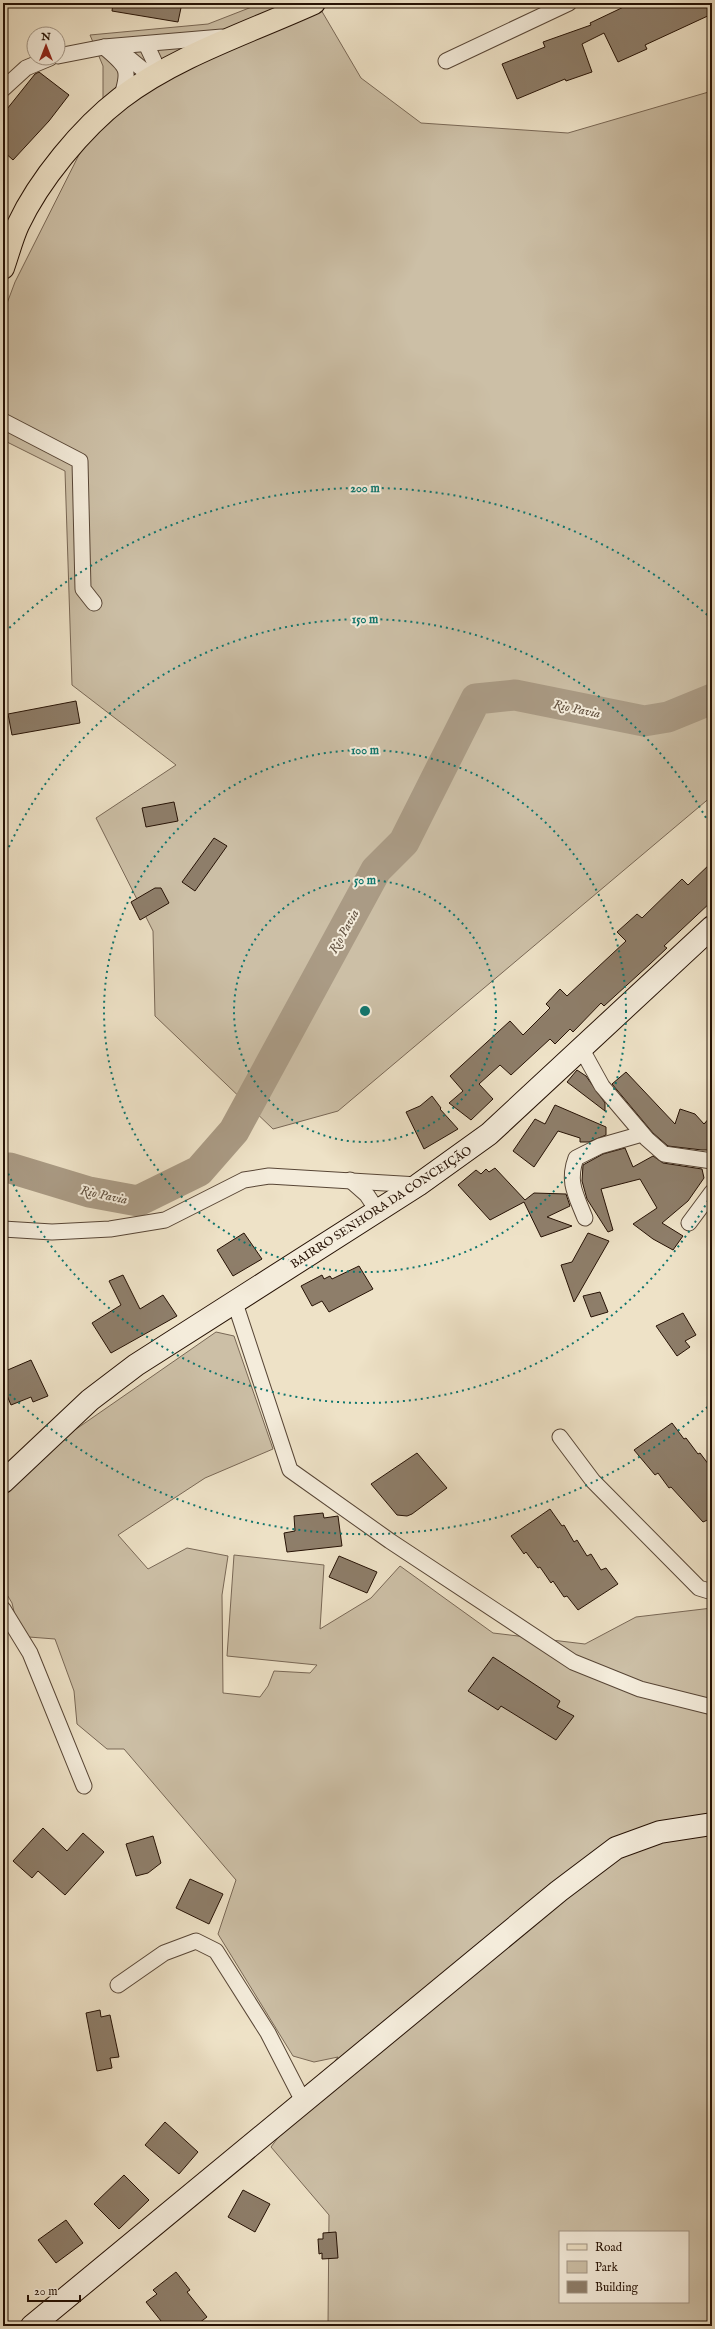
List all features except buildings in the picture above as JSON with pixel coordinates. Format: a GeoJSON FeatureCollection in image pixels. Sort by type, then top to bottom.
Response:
{"type":"FeatureCollection","features":[{"type":"Feature","properties":{"kind":"main road"},"geometry":{"type":"LineString","coordinates":[[3,268],[18,224],[45,180],[77,140],[121,98],[153,78],[237,36],[314,3]]}},
{"type":"Feature","properties":{"kind":"street"},"geometry":{"type":"LineString","coordinates":[[446,61],[570,3]]}},
{"type":"Feature","properties":{"kind":"street"},"geometry":{"type":"LineString","coordinates":[[66,54],[104,47],[237,36]]}},
{"type":"Feature","properties":{"kind":"street"},"geometry":{"type":"LineString","coordinates":[[146,44],[154,61],[153,78]]}},
{"type":"Feature","properties":{"kind":"street"},"geometry":{"type":"LineString","coordinates":[[104,47],[130,59],[153,78]]}},
{"type":"Feature","properties":{"kind":"street"},"geometry":{"type":"LineString","coordinates":[[104,47],[124,64],[127,79],[121,98]]}},
{"type":"Feature","properties":{"kind":"street"},"geometry":{"type":"LineString","coordinates":[[3,89],[26,68],[31,66]]}},
{"type":"Feature","properties":{"kind":"street"},"geometry":{"type":"LineString","coordinates":[[3,421],[80,461],[83,588],[94,603]]}},
{"type":"Feature","properties":{"kind":"street","name":"BAIRRO SENHORA DA CONCEIÇÃO"},"geometry":{"type":"LineString","coordinates":[[3,1482],[90,1400],[136,1365],[418,1185],[489,1134],[712,927]]}},
{"type":"Feature","properties":{"kind":"street"},"geometry":{"type":"LineString","coordinates":[[581,1048],[602,1086],[642,1134],[664,1154],[712,1161]]}},
{"type":"Feature","properties":{"kind":"street"},"geometry":{"type":"LineString","coordinates":[[585,1218],[572,1185],[572,1168],[576,1158],[600,1146],[642,1134]]}},
{"type":"Feature","properties":{"kind":"street"},"geometry":{"type":"LineString","coordinates":[[3,1229],[52,1232],[110,1230],[165,1220],[244,1180],[269,1176],[418,1185]]}},
{"type":"Feature","properties":{"kind":"street"},"geometry":{"type":"LineString","coordinates":[[350,1180],[367,1195],[377,1210]]}},
{"type":"Feature","properties":{"kind":"street"},"geometry":{"type":"LineString","coordinates":[[689,1223],[712,1192]]}},
{"type":"Feature","properties":{"kind":"street"},"geometry":{"type":"LineString","coordinates":[[235,1303],[290,1470],[390,1541],[573,1662],[640,1689],[712,1707]]}},
{"type":"Feature","properties":{"kind":"street"},"geometry":{"type":"LineString","coordinates":[[560,1437],[593,1481],[699,1588],[712,1592]]}},
{"type":"Feature","properties":{"kind":"street"},"geometry":{"type":"LineString","coordinates":[[3,1609],[30,1653],[84,1786]]}},
{"type":"Feature","properties":{"kind":"street"},"geometry":{"type":"LineString","coordinates":[[32,2326],[559,1891],[616,1848],[660,1832],[712,1824]]}},
{"type":"Feature","properties":{"kind":"street"},"geometry":{"type":"LineString","coordinates":[[118,1985],[164,1953],[196,1941],[216,1950],[268,2033],[304,2103]]}},
{"type":"Feature","properties":{"kind":"green space"},"geometry":{"type":"Polygon","coordinates":[[[262,3],[317,3],[361,78],[421,123],[568,133],[712,91],[712,796],[338,1111],[273,1129],[155,1016],[153,931],[96,818],[176,765],[72,685],[65,471],[3,440],[3,314],[15,282],[103,107],[103,66],[90,35],[208,24],[262,3]]]}},
{"type":"Feature","properties":{"kind":"green space"},"geometry":{"type":"Polygon","coordinates":[[[216,1332],[234,1336],[273,1449],[205,1478],[118,1535],[148,1569],[187,1548],[228,1556],[222,1595],[223,1693],[260,1697],[268,1686],[274,1671],[310,1673],[317,1665],[227,1656],[234,1555],[324,1565],[320,1629],[371,1598],[400,1566],[493,1633],[585,1644],[636,1617],[712,1608],[712,2326],[326,2326],[328,2325],[329,2215],[271,2147],[338,2057],[314,2062],[293,2056],[218,1934],[236,1880],[124,1749],[107,1749],[77,1724],[74,1691],[55,1639],[29,1637],[15,1616],[12,1603],[3,1588],[3,1496],[56,1443],[216,1332]]]}},
{"type":"Feature","properties":{"kind":"waterway","name":"Rio Pavia"},"geometry":{"type":"LineString","coordinates":[[3,1168],[10,1168],[89,1192],[138,1201],[199,1171],[234,1131],[376,870],[404,842],[476,699],[515,695],[644,721],[668,717],[712,699]]}}]}
